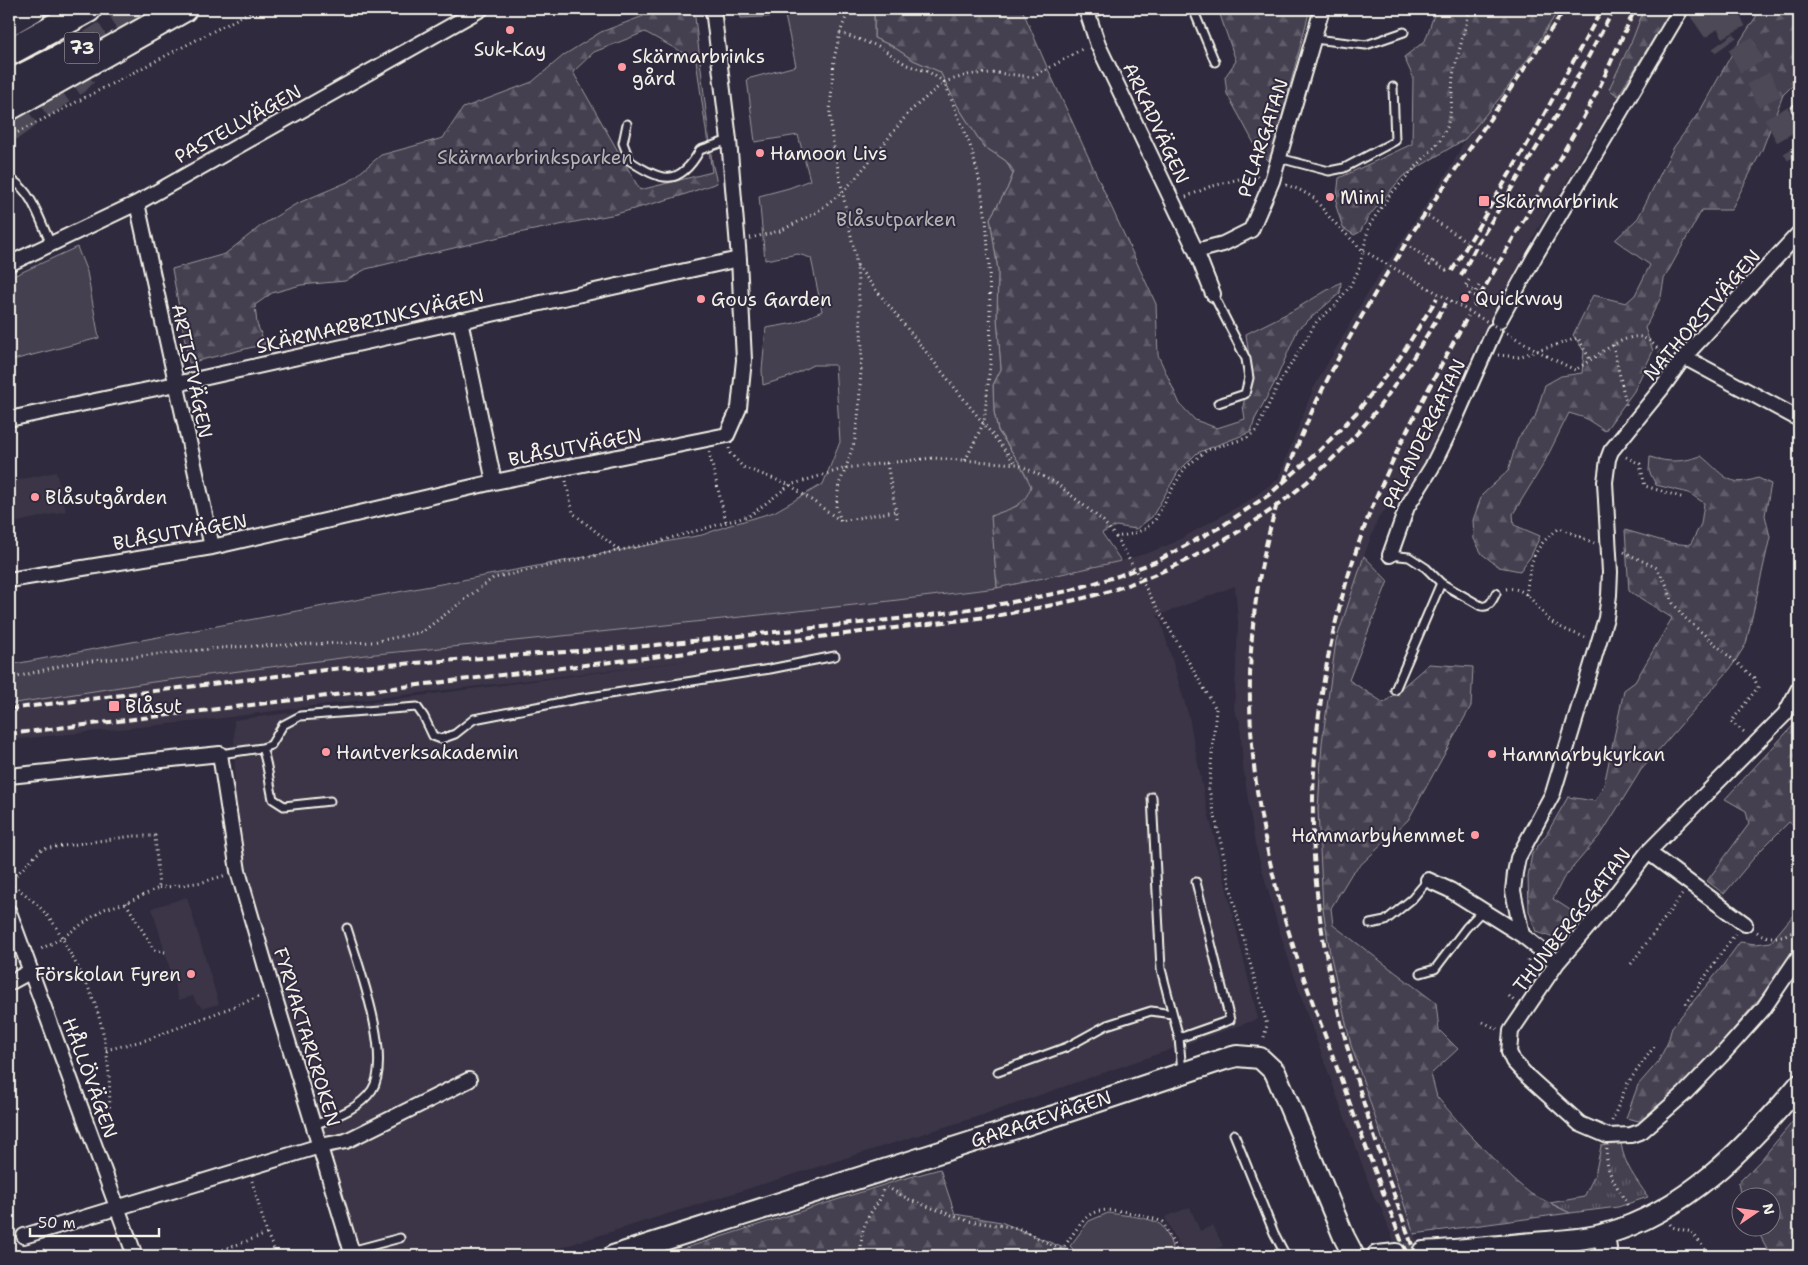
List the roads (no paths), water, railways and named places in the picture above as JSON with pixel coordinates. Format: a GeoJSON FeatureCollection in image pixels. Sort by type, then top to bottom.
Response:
{"type":"FeatureCollection","features":[{"type":"Feature","properties":{"kind":"highway"},"geometry":{"type":"LineString","coordinates":[[9,22],[32,9]]}},
{"type":"Feature","properties":{"kind":"highway","name":"73"},"geometry":{"type":"LineString","coordinates":[[9,52],[88,9]]}},
{"type":"Feature","properties":{"kind":"highway","name":"73"},"geometry":{"type":"LineString","coordinates":[[9,84],[162,9]]}},
{"type":"Feature","properties":{"kind":"highway"},"geometry":{"type":"LineString","coordinates":[[9,107],[183,9]]}},
{"type":"Feature","properties":{"kind":"street","name":"PASTELLVÄGEN"},"geometry":{"type":"LineString","coordinates":[[9,264],[137,203],[481,9]]}},
{"type":"Feature","properties":{"kind":"street"},"geometry":{"type":"LineString","coordinates":[[713,9],[729,140],[739,259]]}},
{"type":"Feature","properties":{"kind":"street","name":"PELARGATAN"},"geometry":{"type":"LineString","coordinates":[[1200,250],[1223,244],[1251,230],[1272,181],[1322,9]]}},
{"type":"Feature","properties":{"kind":"street","name":"PALANDERGATAN"},"geometry":{"type":"LineString","coordinates":[[1390,554],[1407,507],[1432,467],[1496,326],[1539,248],[1681,9]]}},
{"type":"Feature","properties":{"kind":"street","name":"ARKADVÄGEN"},"geometry":{"type":"LineString","coordinates":[[1087,12],[1098,45],[1172,203],[1200,250],[1213,294]]}},
{"type":"Feature","properties":{"kind":"street","name":"ARTISTVÄGEN"},"geometry":{"type":"LineString","coordinates":[[137,203],[212,547]]}},
{"type":"Feature","properties":{"kind":"street","name":"NATHORSTVÄGEN"},"geometry":{"type":"LineString","coordinates":[[1522,935],[1513,891],[1514,873],[1518,858],[1553,793],[1606,618],[1609,595],[1605,482],[1611,451],[1662,388],[1684,357],[1799,233]]}},
{"type":"Feature","properties":{"kind":"street","name":"SKÄRMARBRINKSVÄGEN"},"geometry":{"type":"LineString","coordinates":[[9,419],[176,384],[739,259]]}},
{"type":"Feature","properties":{"kind":"street","name":"BLÅSUTVÄGEN"},"geometry":{"type":"LineString","coordinates":[[9,580],[212,547],[494,482],[727,435],[739,408],[744,360],[739,259]]}},
{"type":"Feature","properties":{"kind":"street"},"geometry":{"type":"LineString","coordinates":[[460,320],[494,482]]}},
{"type":"Feature","properties":{"kind":"street"},"geometry":{"type":"LineString","coordinates":[[1684,357],[1799,419]]}},
{"type":"Feature","properties":{"kind":"street","name":"THUNBERGSGATAN"},"geometry":{"type":"LineString","coordinates":[[1799,688],[1785,714],[1648,852],[1612,899],[1557,963],[1511,1031],[1508,1052],[1513,1061],[1527,1076],[1580,1124],[1608,1136],[1631,1135],[1642,1132],[1684,1094],[1763,1009],[1799,956]]}},
{"type":"Feature","properties":{"kind":"street"},"geometry":{"type":"LineString","coordinates":[[9,776],[220,754]]}},
{"type":"Feature","properties":{"kind":"street","name":"FYRVAKTARKROKEN"},"geometry":{"type":"LineString","coordinates":[[24,1236],[320,1146],[272,992],[238,871],[220,754]]}},
{"type":"Feature","properties":{"kind":"street","name":"THUNBERGSGATAN"},"geometry":{"type":"LineString","coordinates":[[1648,852],[1745,924]]}},
{"type":"Feature","properties":{"kind":"street"},"geometry":{"type":"LineString","coordinates":[[1428,880],[1450,890],[1522,935],[1557,963]]}},
{"type":"Feature","properties":{"kind":"street","name":"HÅLLÖVÄGEN"},"geometry":{"type":"LineString","coordinates":[[9,912],[135,1256]]}},
{"type":"Feature","properties":{"kind":"street"},"geometry":{"type":"LineString","coordinates":[[9,983],[31,971]]}},
{"type":"Feature","properties":{"kind":"street","name":"GARAGEVÄGEN"},"geometry":{"type":"LineString","coordinates":[[613,1256],[1057,1115],[1182,1072],[1237,1056],[1260,1058],[1275,1072],[1344,1237],[1354,1256]]}},
{"type":"Feature","properties":{"kind":"street"},"geometry":{"type":"LineString","coordinates":[[352,1254],[320,1146],[346,1141],[469,1080]]}},
{"type":"Feature","properties":{"kind":"street"},"geometry":{"type":"LineString","coordinates":[[1423,1252],[1559,1240],[1604,1234],[1635,1224],[1698,1186],[1728,1161],[1763,1127],[1799,1085]]}},
{"type":"Feature","properties":{"kind":"street"},"geometry":{"type":"LineString","coordinates":[[1604,1234],[1607,1256]]}},
{"type":"Feature","properties":{"kind":"lane"},"geometry":{"type":"LineString","coordinates":[[1087,12],[1103,9]]}},
{"type":"Feature","properties":{"kind":"lane"},"geometry":{"type":"LineString","coordinates":[[1193,9],[1215,62]]}},
{"type":"Feature","properties":{"kind":"lane"},"geometry":{"type":"LineString","coordinates":[[1314,39],[1366,45],[1404,32]]}},
{"type":"Feature","properties":{"kind":"lane"},"geometry":{"type":"LineString","coordinates":[[1279,158],[1329,171],[1344,168],[1394,142],[1393,87]]}},
{"type":"Feature","properties":{"kind":"lane"},"geometry":{"type":"LineString","coordinates":[[627,124],[623,143],[630,161],[661,178],[683,173],[700,150],[729,140]]}},
{"type":"Feature","properties":{"kind":"lane"},"geometry":{"type":"LineString","coordinates":[[9,181],[12,180],[20,185],[27,193],[51,244]]}},
{"type":"Feature","properties":{"kind":"lane"},"geometry":{"type":"LineString","coordinates":[[1213,294],[1246,359],[1248,378],[1245,394],[1218,403]]}},
{"type":"Feature","properties":{"kind":"lane"},"geometry":{"type":"LineString","coordinates":[[1390,554],[1409,558],[1426,568],[1441,583],[1485,607],[1490,605],[1496,593]]}},
{"type":"Feature","properties":{"kind":"lane"},"geometry":{"type":"LineString","coordinates":[[1395,690],[1441,583]]}},
{"type":"Feature","properties":{"kind":"lane"},"geometry":{"type":"LineString","coordinates":[[220,754],[271,745],[283,725],[300,716],[417,707],[433,736],[441,739],[455,734],[474,719],[586,698],[770,669],[835,656]]}},
{"type":"Feature","properties":{"kind":"lane"},"geometry":{"type":"LineString","coordinates":[[262,748],[267,761],[273,799],[284,806],[330,801]]}},
{"type":"Feature","properties":{"kind":"lane"},"geometry":{"type":"LineString","coordinates":[[1152,797],[1161,969],[1179,1038],[1182,1072]]}},
{"type":"Feature","properties":{"kind":"lane"},"geometry":{"type":"LineString","coordinates":[[1370,924],[1385,921],[1412,899],[1428,880]]}},
{"type":"Feature","properties":{"kind":"lane"},"geometry":{"type":"LineString","coordinates":[[1179,1038],[1230,1020],[1196,882]]}},
{"type":"Feature","properties":{"kind":"lane"},"geometry":{"type":"LineString","coordinates":[[1421,972],[1435,969],[1466,928],[1482,911]]}},
{"type":"Feature","properties":{"kind":"lane"},"geometry":{"type":"LineString","coordinates":[[314,1125],[342,1115],[363,1100],[372,1090],[377,1080],[379,1058],[377,1038],[347,928]]}},
{"type":"Feature","properties":{"kind":"lane"},"geometry":{"type":"LineString","coordinates":[[998,1072],[1067,1047],[1107,1025],[1151,1011],[1172,1014]]}},
{"type":"Feature","properties":{"kind":"lane"},"geometry":{"type":"LineString","coordinates":[[1234,1134],[1274,1233],[1286,1256]]}},
{"type":"Feature","properties":{"kind":"lane"},"geometry":{"type":"LineString","coordinates":[[352,1254],[400,1238]]}},
{"type":"Feature","properties":{"kind":"tunnel"},"geometry":{"type":"LineString","coordinates":[[124,37],[154,9]]}},
{"type":"Feature","properties":{"kind":"tunnel"},"geometry":{"type":"LineString","coordinates":[[1701,9],[1726,45]]}},
{"type":"Feature","properties":{"kind":"tunnel"},"geometry":{"type":"LineString","coordinates":[[1722,9],[1799,154]]}},
{"type":"Feature","properties":{"kind":"tunnel"},"geometry":{"type":"LineString","coordinates":[[1797,9],[1799,13]]}},
{"type":"Feature","properties":{"kind":"tunnel"},"geometry":{"type":"LineString","coordinates":[[50,68],[136,15]]}},
{"type":"Feature","properties":{"kind":"tunnel"},"geometry":{"type":"LineString","coordinates":[[9,129],[76,82],[85,73]]}},
{"type":"Feature","properties":{"kind":"tunnel"},"geometry":{"type":"LineString","coordinates":[[1396,1254],[1423,1252]]}},
{"type":"Feature","properties":{"kind":"railway"},"geometry":{"type":"LineString","coordinates":[[1395,261],[1412,233],[1565,9]]}},
{"type":"Feature","properties":{"kind":"railway"},"geometry":{"type":"LineString","coordinates":[[1452,271],[1535,131],[1602,9]]}},
{"type":"Feature","properties":{"kind":"railway"},"geometry":{"type":"LineString","coordinates":[[1461,276],[1478,243],[1558,113],[1614,9]]}},
{"type":"Feature","properties":{"kind":"railway"},"geometry":{"type":"LineString","coordinates":[[1474,306],[1583,118],[1600,86],[1635,9]]}},
{"type":"Feature","properties":{"kind":"railway"},"geometry":{"type":"LineString","coordinates":[[1284,482],[1305,427],[1330,373],[1389,270]]}},
{"type":"Feature","properties":{"kind":"railway"},"geometry":{"type":"LineString","coordinates":[[9,709],[333,669],[646,646],[925,616],[1068,591],[1118,576],[1157,561],[1222,526],[1270,494],[1320,450],[1357,412],[1399,359],[1437,298]]}},
{"type":"Feature","properties":{"kind":"railway"},"geometry":{"type":"LineString","coordinates":[[9,734],[995,616],[1103,593],[1141,580],[1215,546],[1283,501],[1315,475],[1344,447],[1382,403],[1411,361],[1446,303]]}},
{"type":"Feature","properties":{"kind":"railway"},"geometry":{"type":"LineString","coordinates":[[1416,1256],[1363,1102],[1332,983],[1324,943],[1317,889],[1313,835],[1314,781],[1318,726],[1325,672],[1351,566],[1369,515],[1391,464],[1428,389],[1468,316]]}},
{"type":"Feature","properties":{"kind":"railway"},"geometry":{"type":"LineString","coordinates":[[1277,504],[1264,554],[1256,603],[1251,653],[1250,703],[1259,802],[1268,852],[1285,921],[1350,1105],[1407,1256]]}},
{"type":"Feature","properties":{"kind":"place","name":"Suk-Kay"},"geometry":{"type":"Point","coordinates":[510,30]}},
{"type":"Feature","properties":{"kind":"place","name":"Skärmarbrinks gård"},"geometry":{"type":"Point","coordinates":[622,67]}},
{"type":"Feature","properties":{"kind":"place","name":"Hamoon Livs"},"geometry":{"type":"Point","coordinates":[760,153]}},
{"type":"Feature","properties":{"kind":"place","name":"Mimi"},"geometry":{"type":"Point","coordinates":[1330,197]}},
{"type":"Feature","properties":{"kind":"place","name":"Skärmarbrink"},"geometry":{"type":"Point","coordinates":[1484,201]}},
{"type":"Feature","properties":{"kind":"place","name":"Quickway"},"geometry":{"type":"Point","coordinates":[1465,298]}},
{"type":"Feature","properties":{"kind":"place","name":"Gous Garden"},"geometry":{"type":"Point","coordinates":[701,299]}},
{"type":"Feature","properties":{"kind":"place","name":"Blåsutgården"},"geometry":{"type":"Point","coordinates":[35,497]}},
{"type":"Feature","properties":{"kind":"place","name":"Blåsut"},"geometry":{"type":"Point","coordinates":[114,706]}},
{"type":"Feature","properties":{"kind":"place","name":"Hantverksakademin"},"geometry":{"type":"Point","coordinates":[326,752]}},
{"type":"Feature","properties":{"kind":"place","name":"Hammarbykyrkan"},"geometry":{"type":"Point","coordinates":[1492,754]}},
{"type":"Feature","properties":{"kind":"place","name":"Hammarbyhemmet"},"geometry":{"type":"Point","coordinates":[1475,835]}},
{"type":"Feature","properties":{"kind":"place","name":"Förskolan Fyren"},"geometry":{"type":"Point","coordinates":[191,974]}},
{"type":"Feature","properties":{"kind":"park label","name":"Skärmarbrinksparken"},"geometry":{"type":"Point","coordinates":[535,157]}},
{"type":"Feature","properties":{"kind":"park label","name":"Blåsutparken"},"geometry":{"type":"Point","coordinates":[896,219]}}]}
